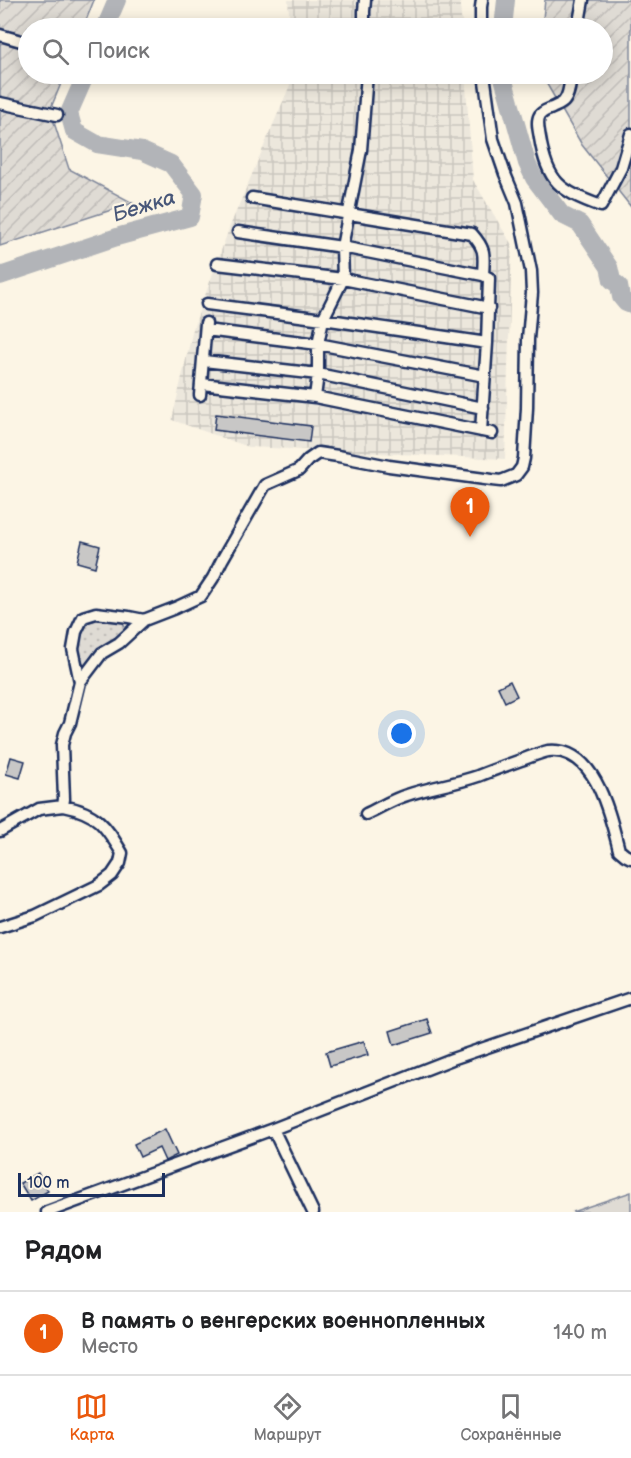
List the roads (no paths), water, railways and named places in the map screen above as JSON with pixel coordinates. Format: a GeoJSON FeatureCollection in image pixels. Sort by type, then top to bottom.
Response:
{"type":"FeatureCollection","features":[{"type":"Feature","properties":{"kind":"street"},"geometry":{"type":"LineString","coordinates":[[364,18],[365,0]]}},
{"type":"Feature","properties":{"kind":"street"},"geometry":{"type":"LineString","coordinates":[[481,18],[482,0]]}},
{"type":"Feature","properties":{"kind":"street"},"geometry":{"type":"LineString","coordinates":[[580,18],[583,0]]}},
{"type":"Feature","properties":{"kind":"street"},"geometry":{"type":"LineString","coordinates":[[0,35],[18,40]]}},
{"type":"Feature","properties":{"kind":"street"},"geometry":{"type":"LineString","coordinates":[[315,397],[318,344],[323,319],[343,279],[342,247],[360,150],[367,84]]}},
{"type":"Feature","properties":{"kind":"street"},"geometry":{"type":"LineString","coordinates":[[63,806],[62,745],[80,682],[102,653],[119,643],[144,620],[201,596],[265,485],[299,470],[318,453],[389,466],[501,481],[516,475],[522,467],[527,408],[531,271],[518,203],[493,139],[485,84]]}},
{"type":"Feature","properties":{"kind":"street"},"geometry":{"type":"LineString","coordinates":[[570,84],[564,101],[542,112],[538,117],[543,158],[557,183],[571,194],[601,206],[621,168],[631,134]]}},
{"type":"Feature","properties":{"kind":"street"},"geometry":{"type":"LineString","coordinates":[[0,104],[57,115]]}},
{"type":"Feature","properties":{"kind":"street"},"geometry":{"type":"LineString","coordinates":[[252,198],[472,234],[481,244],[484,255],[483,275]]}},
{"type":"Feature","properties":{"kind":"street"},"geometry":{"type":"LineString","coordinates":[[238,232],[342,247],[489,278],[489,308],[487,343],[485,376],[483,408],[486,432],[315,397],[201,389],[206,326],[318,344],[485,376]]}},
{"type":"Feature","properties":{"kind":"street"},"geometry":{"type":"LineString","coordinates":[[217,264],[343,279],[489,308]]}},
{"type":"Feature","properties":{"kind":"street"},"geometry":{"type":"LineString","coordinates":[[207,304],[487,343]]}},
{"type":"Feature","properties":{"kind":"street"},"geometry":{"type":"LineString","coordinates":[[204,361],[318,374],[483,408]]}},
{"type":"Feature","properties":{"kind":"street"},"geometry":{"type":"LineString","coordinates":[[80,682],[74,649],[76,632],[83,617],[96,614],[144,620]]}},
{"type":"Feature","properties":{"kind":"street"},"geometry":{"type":"LineString","coordinates":[[366,814],[406,795],[475,777],[537,754],[549,751],[562,752],[581,763],[599,786],[606,801],[619,850],[631,858]]}},
{"type":"Feature","properties":{"kind":"street"},"geometry":{"type":"LineString","coordinates":[[0,831],[39,809],[63,806],[79,809],[97,819],[108,829],[122,854],[120,863],[112,875],[99,885],[36,916],[0,927]]}},
{"type":"Feature","properties":{"kind":"street"},"geometry":{"type":"LineString","coordinates":[[47,1212],[452,1059],[631,998]]}},
{"type":"Feature","properties":{"kind":"street"},"geometry":{"type":"LineString","coordinates":[[273,1128],[313,1212]]}},
{"type":"Feature","properties":{"kind":"waterway","name":"Бежка"},"geometry":{"type":"LineString","coordinates":[[109,18],[117,0]]}},
{"type":"Feature","properties":{"kind":"waterway","name":"Бежка"},"geometry":{"type":"LineString","coordinates":[[504,18],[506,0]]}},
{"type":"Feature","properties":{"kind":"waterway","name":"Бежка"},"geometry":{"type":"LineString","coordinates":[[0,276],[120,236],[190,217],[194,194],[171,164],[142,151],[97,144],[74,131],[69,113],[82,84]]}},
{"type":"Feature","properties":{"kind":"waterway","name":"Бежка"},"geometry":{"type":"LineString","coordinates":[[505,84],[527,163],[534,178],[562,215],[580,224],[609,267],[612,280],[619,286],[621,297],[631,305]]}},
{"type":"Feature","properties":{"kind":"place","name":"В память о венгерских военнопленных"},"geometry":{"type":"Point","coordinates":[470,537]}}]}
